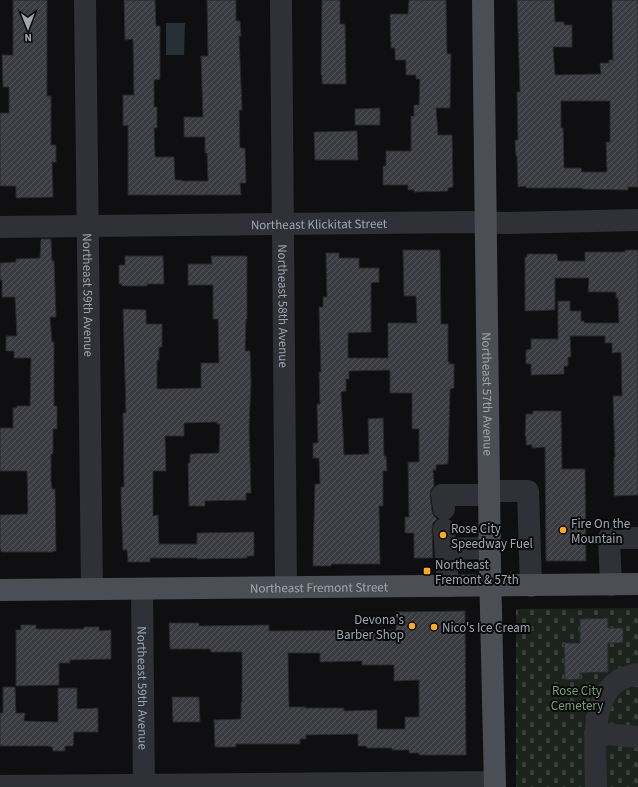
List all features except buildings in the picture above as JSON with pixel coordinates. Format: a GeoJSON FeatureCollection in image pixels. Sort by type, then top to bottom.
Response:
{"type":"FeatureCollection","features":[{"type":"Feature","properties":{"kind":"main road","name":"Northeast 57th Avenue"},"geometry":{"type":"LineString","coordinates":[[483,0],[489,493],[495,784]]}},
{"type":"Feature","properties":{"kind":"main road","name":"Northeast Fremont Street"},"geometry":{"type":"LineString","coordinates":[[0,590],[638,584]]}},
{"type":"Feature","properties":{"kind":"street","name":"Northeast 59th Avenue"},"geometry":{"type":"LineString","coordinates":[[85,0],[92,589]]}},
{"type":"Feature","properties":{"kind":"street","name":"Northeast 58th Avenue"},"geometry":{"type":"LineString","coordinates":[[281,0],[286,587]]}},
{"type":"Feature","properties":{"kind":"street","name":"Northeast Klickitat Street"},"geometry":{"type":"LineString","coordinates":[[0,227],[638,220]]}},
{"type":"Feature","properties":{"kind":"street"},"geometry":{"type":"LineString","coordinates":[[448,586],[442,495],[528,491],[531,586]]}},
{"type":"Feature","properties":{"kind":"street"},"geometry":{"type":"LineString","coordinates":[[445,529],[490,548]]}},
{"type":"Feature","properties":{"kind":"street"},"geometry":{"type":"LineString","coordinates":[[611,585],[609,538],[638,538]]}},
{"type":"Feature","properties":{"kind":"street","name":"Northeast 59th Avenue"},"geometry":{"type":"LineString","coordinates":[[142,589],[144,786]]}},
{"type":"Feature","properties":{"kind":"street"},"geometry":{"type":"LineString","coordinates":[[596,787],[595,733],[601,702],[615,683],[625,677],[638,674]]}},
{"type":"Feature","properties":{"kind":"street"},"geometry":{"type":"LineString","coordinates":[[595,733],[638,737]]}},
{"type":"Feature","properties":{"kind":"street"},"geometry":{"type":"LineString","coordinates":[[0,786],[495,784]]}},
{"type":"Feature","properties":{"kind":"green space","name":"Rose City Cemetery"},"geometry":{"type":"Polygon","coordinates":[[[638,608],[638,787],[516,787],[516,609],[638,608]]]}},
{"type":"Feature","properties":{"kind":"shaded area"},"geometry":{"type":"Polygon","coordinates":[[[166,23],[185,23],[184,55],[166,55],[166,23]]]}},
{"type":"Feature","properties":{"kind":"place","name":"Fire On the Mountain"},"geometry":{"type":"Point","coordinates":[563,530]}},
{"type":"Feature","properties":{"kind":"place","name":"Rose City Speedway Fuel"},"geometry":{"type":"Point","coordinates":[443,535]}},
{"type":"Feature","properties":{"kind":"place","name":"Northeast Fremont & 57th"},"geometry":{"type":"Point","coordinates":[427,571]}},
{"type":"Feature","properties":{"kind":"place","name":"Devona's Barber Shop"},"geometry":{"type":"Point","coordinates":[412,626]}},
{"type":"Feature","properties":{"kind":"place","name":"Nico's Ice Cream"},"geometry":{"type":"Point","coordinates":[434,627]}}]}
